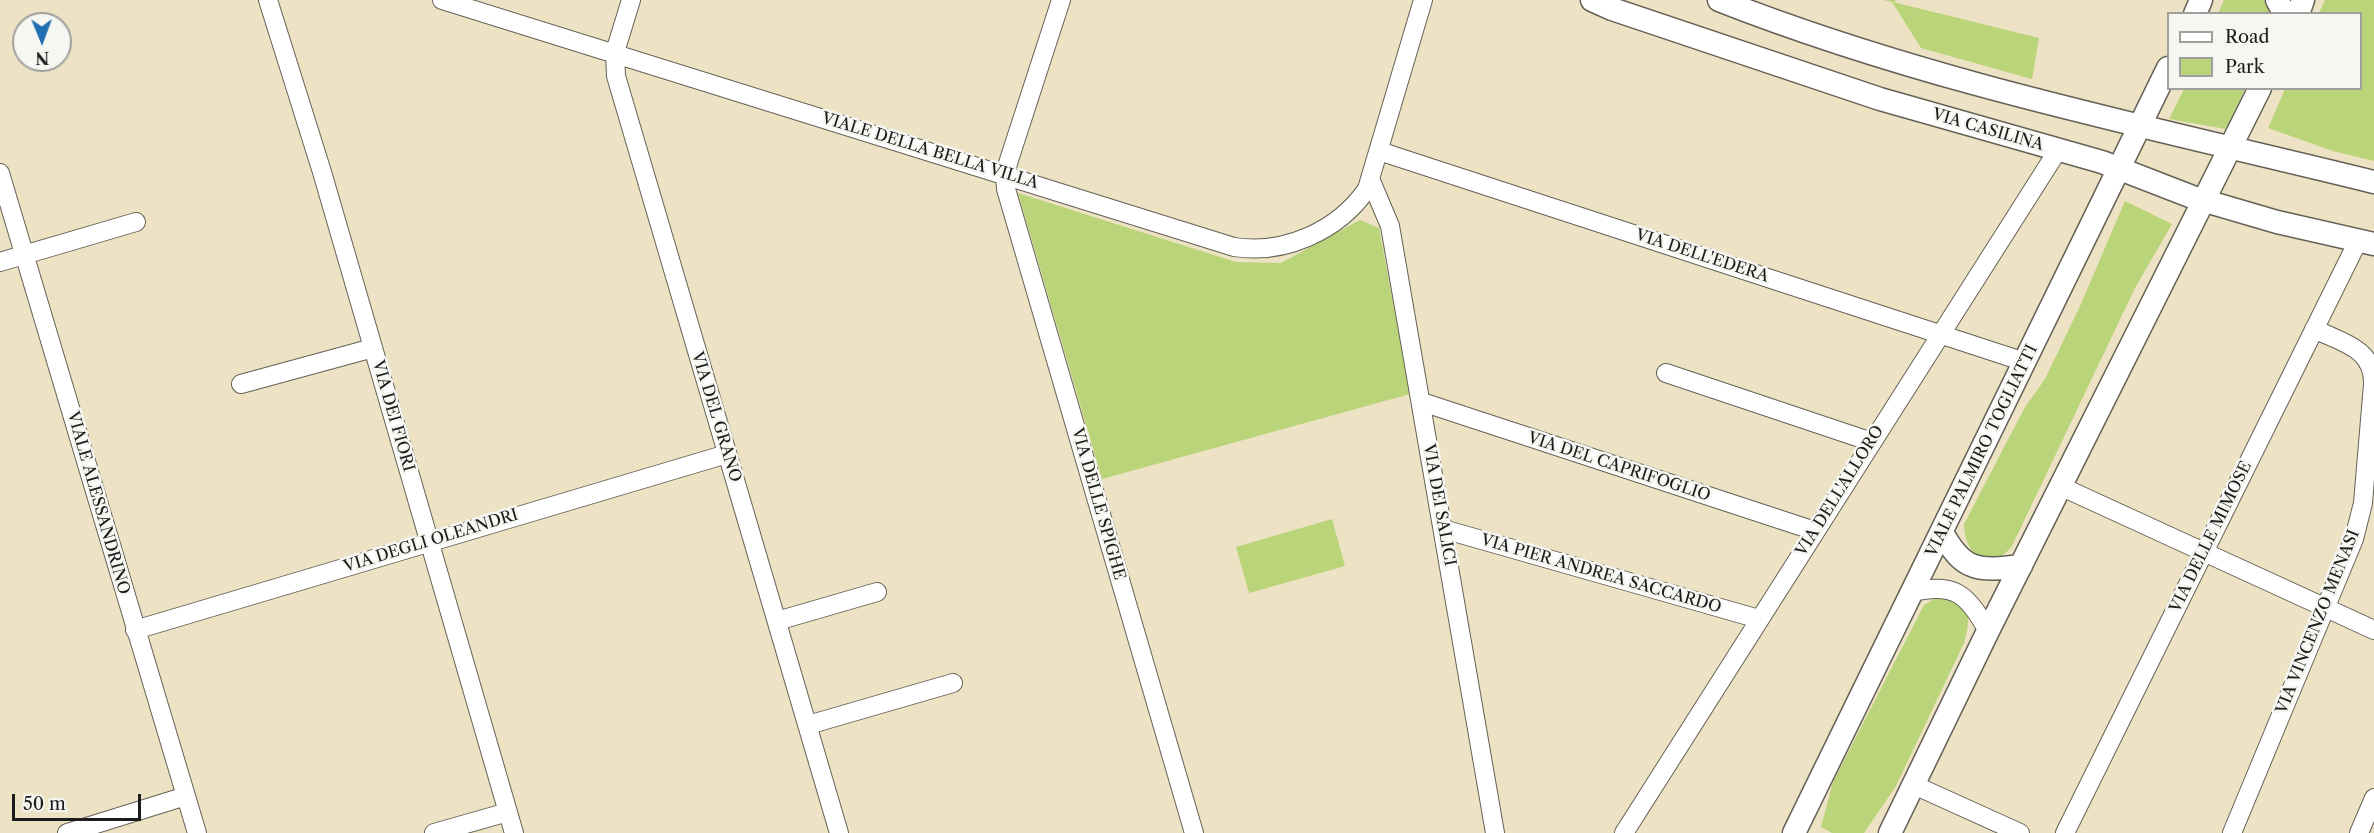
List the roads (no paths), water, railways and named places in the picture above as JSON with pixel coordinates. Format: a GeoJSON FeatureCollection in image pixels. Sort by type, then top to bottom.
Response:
{"type":"FeatureCollection","features":[{"type":"Feature","properties":{"kind":"main road"},"geometry":{"type":"LineString","coordinates":[[1719,0],[1869,52],[2140,126],[2374,182]]}},
{"type":"Feature","properties":{"kind":"main road","name":"VIA CASILINA"},"geometry":{"type":"LineString","coordinates":[[1594,2],[1804,75],[2120,168],[2205,201],[2366,243]]}},
{"type":"Feature","properties":{"kind":"main road","name":"VIALE PALMIRO TOGLIATTI"},"geometry":{"type":"LineString","coordinates":[[1794,833],[2167,72]]}},
{"type":"Feature","properties":{"kind":"main road"},"geometry":{"type":"LineString","coordinates":[[1890,833],[1988,631],[2259,90]]}},
{"type":"Feature","properties":{"kind":"main road"},"geometry":{"type":"LineString","coordinates":[[1942,532],[1954,554],[1970,565],[1989,570],[2021,566]]}},
{"type":"Feature","properties":{"kind":"street","name":"VIA DEI FIORI"},"geometry":{"type":"LineString","coordinates":[[267,0],[322,172],[514,833]]}},
{"type":"Feature","properties":{"kind":"street","name":"VIALE DELLA BELLA VILLA"},"geometry":{"type":"LineString","coordinates":[[442,0],[1234,246],[1261,249],[1293,244],[1311,235],[1353,205],[1371,181],[1379,151]]}},
{"type":"Feature","properties":{"kind":"street","name":"VIA DEL GRANO"},"geometry":{"type":"LineString","coordinates":[[631,0],[615,52],[614,64],[622,99],[839,833]]}},
{"type":"Feature","properties":{"kind":"street"},"geometry":{"type":"LineString","coordinates":[[1005,174],[1061,0]]}},
{"type":"Feature","properties":{"kind":"street"},"geometry":{"type":"LineString","coordinates":[[1379,151],[1423,0]]}},
{"type":"Feature","properties":{"kind":"street","name":"VIA DELL'ALLORO"},"geometry":{"type":"LineString","coordinates":[[1624,833],[2058,150]]}},
{"type":"Feature","properties":{"kind":"street","name":"VIA DELL'EDERA"},"geometry":{"type":"LineString","coordinates":[[1379,151],[2025,362]]}},
{"type":"Feature","properties":{"kind":"street","name":"VIALE ALESSANDRINO"},"geometry":{"type":"LineString","coordinates":[[0,173],[197,833]]}},
{"type":"Feature","properties":{"kind":"street","name":"VIA DELLE SPIGHE"},"geometry":{"type":"LineString","coordinates":[[1005,174],[1013,212],[1194,833]]}},
{"type":"Feature","properties":{"kind":"street","name":"VIA DEI SALICI"},"geometry":{"type":"LineString","coordinates":[[1371,181],[1390,226],[1495,833]]}},
{"type":"Feature","properties":{"kind":"street"},"geometry":{"type":"LineString","coordinates":[[0,262],[136,222]]}},
{"type":"Feature","properties":{"kind":"street","name":"VIA DELLE MIMOSE"},"geometry":{"type":"LineString","coordinates":[[2065,833],[2314,329],[2366,243]]}},
{"type":"Feature","properties":{"kind":"street","name":"VIA VINCENZO MENASI"},"geometry":{"type":"LineString","coordinates":[[2232,833],[2360,519],[2373,378],[2371,364],[2362,352],[2314,329]]}},
{"type":"Feature","properties":{"kind":"street"},"geometry":{"type":"LineString","coordinates":[[241,384],[373,348]]}},
{"type":"Feature","properties":{"kind":"street"},"geometry":{"type":"LineString","coordinates":[[1666,373],[1872,442]]}},
{"type":"Feature","properties":{"kind":"street","name":"VIA DEL CAPRIFOGLIO"},"geometry":{"type":"LineString","coordinates":[[1422,402],[1815,531]]}},
{"type":"Feature","properties":{"kind":"street","name":"VIA DEGLI OLEANDRI"},"geometry":{"type":"LineString","coordinates":[[135,630],[727,454]]}},
{"type":"Feature","properties":{"kind":"street"},"geometry":{"type":"LineString","coordinates":[[2062,487],[2374,630]]}},
{"type":"Feature","properties":{"kind":"street","name":"VIA PIER ANDREA SACCARDO"},"geometry":{"type":"LineString","coordinates":[[1443,529],[1759,619]]}},
{"type":"Feature","properties":{"kind":"street"},"geometry":{"type":"LineString","coordinates":[[1913,592],[1940,588],[1960,594],[1973,606],[1988,631]]}},
{"type":"Feature","properties":{"kind":"street"},"geometry":{"type":"LineString","coordinates":[[777,621],[877,592]]}},
{"type":"Feature","properties":{"kind":"street"},"geometry":{"type":"LineString","coordinates":[[808,726],[953,683]]}},
{"type":"Feature","properties":{"kind":"street"},"geometry":{"type":"LineString","coordinates":[[1914,785],[2020,833]]}},
{"type":"Feature","properties":{"kind":"street"},"geometry":{"type":"LineString","coordinates":[[67,833],[186,796]]}},
{"type":"Feature","properties":{"kind":"street"},"geometry":{"type":"LineString","coordinates":[[2359,833],[2374,798]]}},
{"type":"Feature","properties":{"kind":"street"},"geometry":{"type":"LineString","coordinates":[[434,833],[508,812]]}}]}
